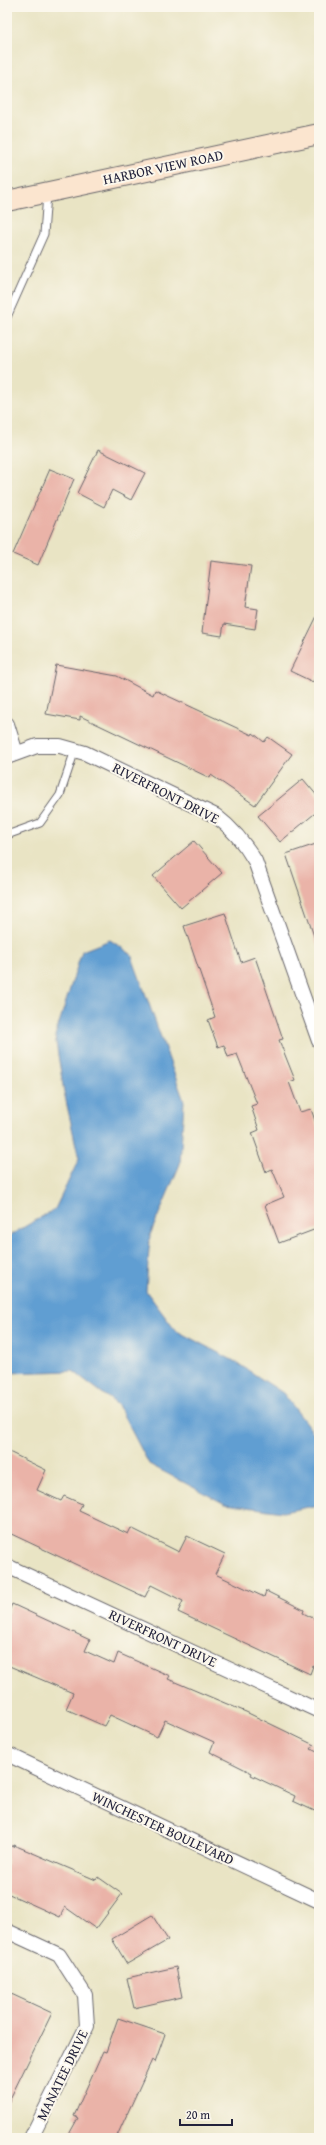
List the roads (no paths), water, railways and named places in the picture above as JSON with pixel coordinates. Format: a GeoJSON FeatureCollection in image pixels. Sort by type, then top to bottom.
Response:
{"type":"FeatureCollection","features":[{"type":"Feature","properties":{"kind":"main road","name":"HARBOR VIEW ROAD"},"geometry":{"type":"LineString","coordinates":[[7,201],[319,134]]}},
{"type":"Feature","properties":{"kind":"street","name":"RIVERFRONT DRIVE"},"geometry":{"type":"LineString","coordinates":[[7,724],[12,755],[37,746],[60,746],[85,753],[216,816],[231,828],[244,843],[254,861],[319,1041]]}},
{"type":"Feature","properties":{"kind":"street","name":"RIVERFRONT DRIVE"},"geometry":{"type":"LineString","coordinates":[[7,1566],[319,1711]]}},
{"type":"Feature","properties":{"kind":"street","name":"WINCHESTER BOULEVARD"},"geometry":{"type":"LineString","coordinates":[[7,1754],[319,1901]]}},
{"type":"Feature","properties":{"kind":"street","name":"MANATEE DRIVE"},"geometry":{"type":"LineString","coordinates":[[7,1931],[59,1956],[85,1995],[87,2026],[31,2138]]}},
{"type":"Feature","properties":{"kind":"lane"},"geometry":{"type":"LineString","coordinates":[[7,317],[44,234],[47,192]]}},
{"type":"Feature","properties":{"kind":"lane"},"geometry":{"type":"LineString","coordinates":[[7,835],[40,823],[60,795],[75,750]]}},
{"type":"Feature","properties":{"kind":"water"},"geometry":{"type":"Polygon","coordinates":[[[110,940],[131,954],[184,1101],[180,1164],[150,1235],[146,1291],[175,1330],[234,1361],[283,1393],[319,1440],[319,1505],[283,1512],[225,1504],[149,1464],[118,1405],[73,1371],[7,1373],[7,1237],[55,1209],[79,1159],[64,1092],[55,1036],[82,951],[110,940]]]}}]}
